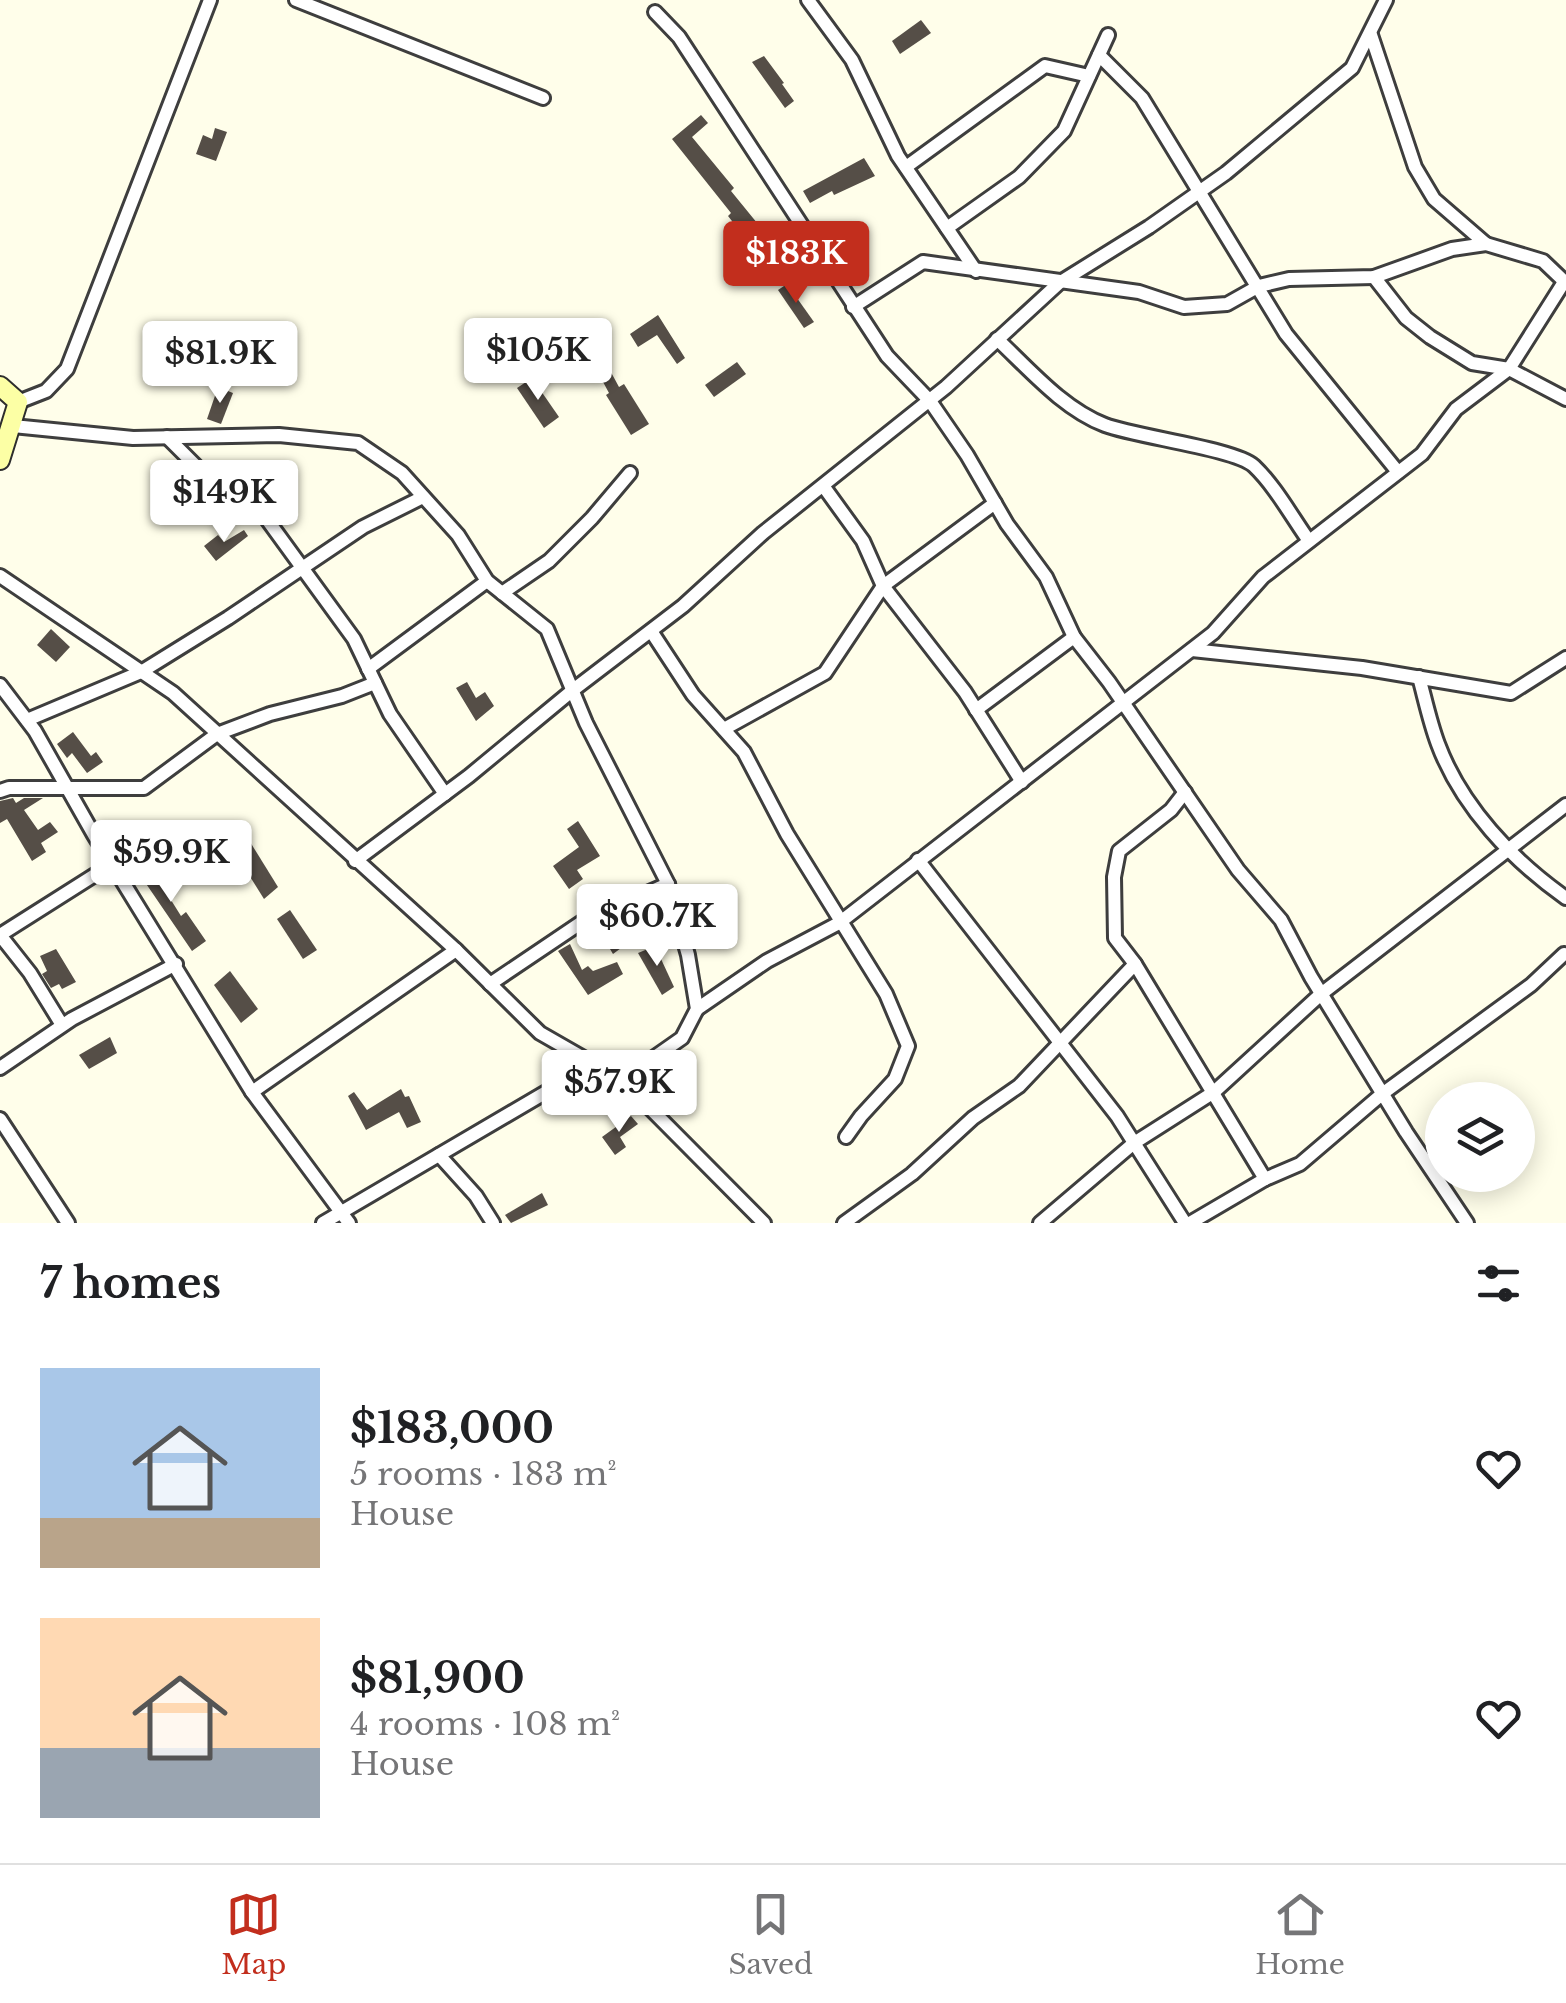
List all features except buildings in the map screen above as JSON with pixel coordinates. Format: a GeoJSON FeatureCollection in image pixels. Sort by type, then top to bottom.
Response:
{"type":"FeatureCollection","features":[{"type":"Feature","properties":{"kind":"street"},"geometry":{"type":"LineString","coordinates":[[18,402],[46,391],[67,369],[210,0]]}},
{"type":"Feature","properties":{"kind":"street"},"geometry":{"type":"LineString","coordinates":[[296,0],[543,98]]}},
{"type":"Feature","properties":{"kind":"street"},"geometry":{"type":"LineString","coordinates":[[808,0],[852,60],[906,167],[976,271]]}},
{"type":"Feature","properties":{"kind":"street"},"geometry":{"type":"LineString","coordinates":[[355,861],[651,631],[763,533],[930,401],[1059,283],[1201,191],[1352,68],[1372,35],[1386,0]]}},
{"type":"Feature","properties":{"kind":"street"},"geometry":{"type":"LineString","coordinates":[[655,12],[679,37],[887,356],[930,401],[968,455],[1046,578],[1074,637],[1238,870],[1281,920],[1382,1094],[1468,1223]]}},
{"type":"Feature","properties":{"kind":"street"},"geometry":{"type":"LineString","coordinates":[[946,228],[1019,177],[1064,131],[1108,35]]}},
{"type":"Feature","properties":{"kind":"street"},"geometry":{"type":"LineString","coordinates":[[622,1080],[682,1038],[697,1009],[767,960],[839,923],[1192,650],[1213,633],[1263,578],[1422,454],[1456,408],[1509,369],[1565,282],[1543,261],[1486,244],[1434,199],[1414,167],[1372,35]]}},
{"type":"Feature","properties":{"kind":"street"},"geometry":{"type":"LineString","coordinates":[[1099,55],[1142,98],[1286,334],[1398,472]]}},
{"type":"Feature","properties":{"kind":"street"},"geometry":{"type":"LineString","coordinates":[[906,167],[1044,66],[1089,76]]}},
{"type":"Feature","properties":{"kind":"street"},"geometry":{"type":"LineString","coordinates":[[853,307],[923,262],[1139,292],[1184,308],[1227,304],[1260,286],[1290,278],[1374,277],[1452,250],[1486,244]]}},
{"type":"Feature","properties":{"kind":"street"},"geometry":{"type":"LineString","coordinates":[[1374,277],[1406,318],[1430,337],[1472,363],[1509,369],[1566,399]]}},
{"type":"Feature","properties":{"kind":"street"},"geometry":{"type":"LineString","coordinates":[[996,339],[1059,398],[1102,424],[1153,440],[1200,446],[1252,463],[1309,541]]}},
{"type":"Feature","properties":{"kind":"street"},"geometry":{"type":"LineString","coordinates":[[0,386],[18,402]]}},
{"type":"Feature","properties":{"kind":"street"},"geometry":{"type":"LineString","coordinates":[[0,460],[18,402]]}},
{"type":"Feature","properties":{"kind":"street"},"geometry":{"type":"LineString","coordinates":[[13,426],[133,438],[280,435],[358,443],[402,473],[458,535],[488,581],[546,629],[586,722],[668,884],[688,955],[697,1009]]}},
{"type":"Feature","properties":{"kind":"street"},"geometry":{"type":"LineString","coordinates":[[168,437],[220,490],[266,518],[354,639],[390,714],[445,794]]}},
{"type":"Feature","properties":{"kind":"street"},"geometry":{"type":"LineString","coordinates":[[502,593],[549,561],[630,473]]}},
{"type":"Feature","properties":{"kind":"street"},"geometry":{"type":"LineString","coordinates":[[824,487],[863,541],[882,586],[976,710],[1022,782]]}},
{"type":"Feature","properties":{"kind":"street"},"geometry":{"type":"LineString","coordinates":[[27,720],[141,672],[363,527],[424,496]]}},
{"type":"Feature","properties":{"kind":"street"},"geometry":{"type":"LineString","coordinates":[[724,729],[825,673],[882,586],[995,503]]}},
{"type":"Feature","properties":{"kind":"street"},"geometry":{"type":"LineString","coordinates":[[0,576],[173,693],[456,950],[540,1032],[622,1080],[764,1223]]}},
{"type":"Feature","properties":{"kind":"street"},"geometry":{"type":"LineString","coordinates":[[368,668],[488,581]]}},
{"type":"Feature","properties":{"kind":"street"},"geometry":{"type":"LineString","coordinates":[[651,631],[693,695],[744,752],[839,923],[886,994],[908,1046],[895,1079],[846,1137]]}},
{"type":"Feature","properties":{"kind":"street"},"geometry":{"type":"LineString","coordinates":[[976,710],[1074,637]]}},
{"type":"Feature","properties":{"kind":"street"},"geometry":{"type":"LineString","coordinates":[[1192,650],[1282,657],[1512,694],[1566,658]]}},
{"type":"Feature","properties":{"kind":"street"},"geometry":{"type":"LineString","coordinates":[[1418,677],[1439,747],[1472,804],[1508,851],[1566,898]]}},
{"type":"Feature","properties":{"kind":"street"},"geometry":{"type":"LineString","coordinates":[[0,791],[144,788],[217,734],[375,683]]}},
{"type":"Feature","properties":{"kind":"street"},"geometry":{"type":"LineString","coordinates":[[0,685],[27,720],[252,1092],[345,1217]]}},
{"type":"Feature","properties":{"kind":"street"},"geometry":{"type":"LineString","coordinates":[[1185,792],[1170,810],[1119,850],[1114,876],[1115,938],[1135,964],[1265,1179]]}},
{"type":"Feature","properties":{"kind":"street"},"geometry":{"type":"LineString","coordinates":[[1040,1223],[1134,1143],[1214,1092],[1322,994],[1566,805]]}},
{"type":"Feature","properties":{"kind":"street"},"geometry":{"type":"LineString","coordinates":[[918,860],[1059,1041],[1188,1223],[1265,1179],[1300,1164],[1382,1094],[1530,985],[1564,954]]}},
{"type":"Feature","properties":{"kind":"street"},"geometry":{"type":"LineString","coordinates":[[62,1025],[30,973],[0,935],[112,864]]}},
{"type":"Feature","properties":{"kind":"street"},"geometry":{"type":"LineString","coordinates":[[490,984],[585,920],[668,884]]}},
{"type":"Feature","properties":{"kind":"street"},"geometry":{"type":"LineString","coordinates":[[252,1092],[456,950]]}},
{"type":"Feature","properties":{"kind":"street"},"geometry":{"type":"LineString","coordinates":[[0,1068],[62,1025],[176,964]]}},
{"type":"Feature","properties":{"kind":"street"},"geometry":{"type":"LineString","coordinates":[[844,1223],[912,1174],[973,1118],[1019,1086],[1135,964]]}},
{"type":"Feature","properties":{"kind":"street"},"geometry":{"type":"LineString","coordinates":[[322,1223],[345,1217],[439,1155],[594,1064]]}},
{"type":"Feature","properties":{"kind":"street"},"geometry":{"type":"LineString","coordinates":[[0,1119],[68,1223]]}},
{"type":"Feature","properties":{"kind":"street"},"geometry":{"type":"LineString","coordinates":[[439,1155],[476,1196],[493,1223]]}}]}
